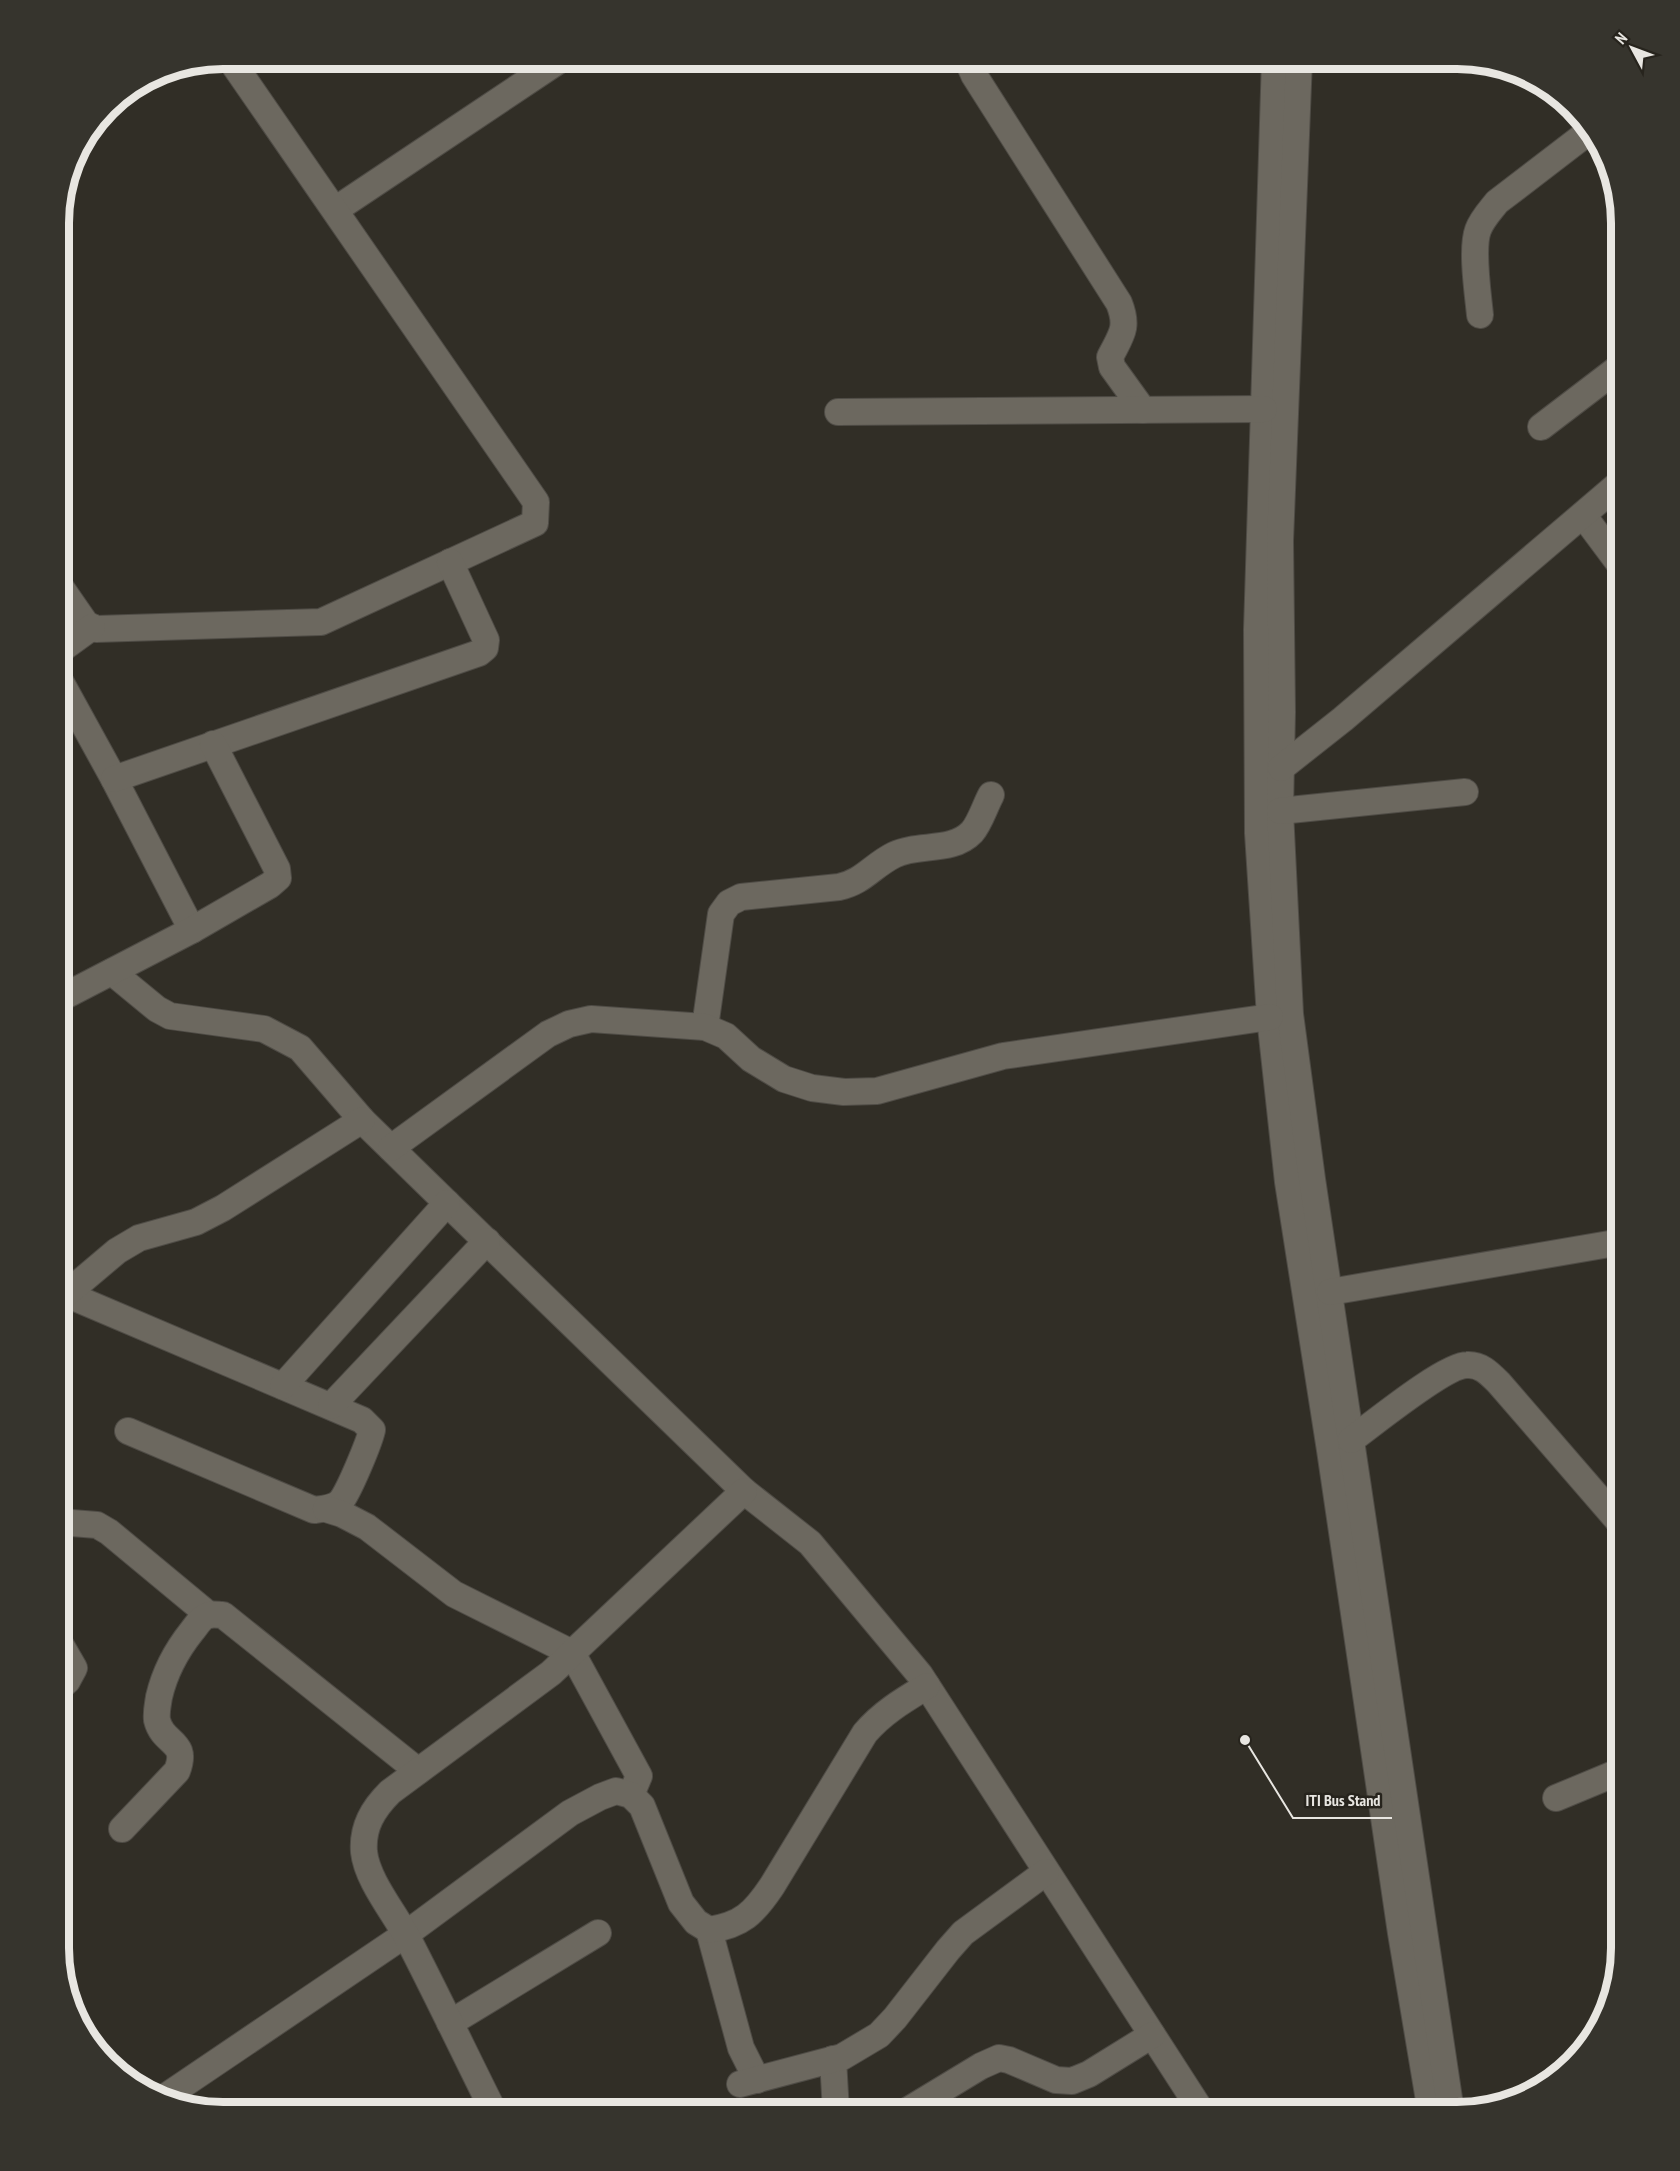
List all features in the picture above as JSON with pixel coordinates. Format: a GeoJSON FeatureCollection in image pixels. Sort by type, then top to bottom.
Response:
{"type":"FeatureCollection","features":[{"type":"Feature","properties":{"kind":"street"},"geometry":{"type":"LineString","coordinates":[[69,599],[86,624],[96,628],[321,622],[535,523],[536,502],[238,69]]}},
{"type":"Feature","properties":{"kind":"street"},"geometry":{"type":"LineString","coordinates":[[335,210],[546,69]]}},
{"type":"Feature","properties":{"kind":"street"},"geometry":{"type":"LineString","coordinates":[[971,69],[1119,303],[1124,315],[1125,326],[1110,357],[1112,367],[1143,410]]}},
{"type":"Feature","properties":{"kind":"street"},"geometry":{"type":"LineString","coordinates":[[1275,69],[1257,630],[1258,833],[1269,1017],[1288,1182],[1332,1462],[1408,1897],[1449,2102]]}},
{"type":"Feature","properties":{"kind":"street"},"geometry":{"type":"LineString","coordinates":[[1299,69],[1280,541],[1280,811],[1290,1014],[1351,1440],[1398,1833]]}},
{"type":"Feature","properties":{"kind":"street"},"geometry":{"type":"LineString","coordinates":[[1479,315],[1475,250],[1477,231],[1497,202],[1583,136]]}},
{"type":"Feature","properties":{"kind":"street"},"geometry":{"type":"LineString","coordinates":[[1541,427],[1611,374]]}},
{"type":"Feature","properties":{"kind":"street"},"geometry":{"type":"LineString","coordinates":[[838,412],[1264,409]]}},
{"type":"Feature","properties":{"kind":"street"},"geometry":{"type":"LineString","coordinates":[[1281,768],[1343,719],[1611,491]]}},
{"type":"Feature","properties":{"kind":"street"},"geometry":{"type":"LineString","coordinates":[[1583,515],[1611,552]]}},
{"type":"Feature","properties":{"kind":"street"},"geometry":{"type":"LineString","coordinates":[[114,779],[479,653],[485,648],[486,640],[450,562]]}},
{"type":"Feature","properties":{"kind":"street"},"geometry":{"type":"LineString","coordinates":[[69,644],[92,627]]}},
{"type":"Feature","properties":{"kind":"street"},"geometry":{"type":"LineString","coordinates":[[69,697],[192,930]]}},
{"type":"Feature","properties":{"kind":"street"},"geometry":{"type":"LineString","coordinates":[[69,994],[192,930],[270,885],[278,878],[277,869],[213,744]]}},
{"type":"Feature","properties":{"kind":"street"},"geometry":{"type":"LineString","coordinates":[[1280,811],[1465,792]]}},
{"type":"Feature","properties":{"kind":"street"},"geometry":{"type":"LineString","coordinates":[[705,1027],[722,914],[729,903],[741,897],[853,884],[881,862],[896,854],[961,841],[973,831],[991,795]]}},
{"type":"Feature","properties":{"kind":"street"},"geometry":{"type":"LineString","coordinates":[[112,972],[157,1009],[170,1016],[264,1029],[300,1048],[362,1120],[447,1203],[744,1491],[810,1543],[920,1675],[1196,2102]]}},
{"type":"Feature","properties":{"kind":"street"},"geometry":{"type":"LineString","coordinates":[[391,1148],[548,1034],[569,1024],[591,1019],[705,1027],[726,1036],[751,1059],[784,1079],[812,1088],[844,1092],[877,1091],[1003,1056],[1269,1017]]}},
{"type":"Feature","properties":{"kind":"street"},"geometry":{"type":"LineString","coordinates":[[69,1291],[117,1251],[139,1238],[196,1222],[223,1208],[362,1120]]}},
{"type":"Feature","properties":{"kind":"street"},"geometry":{"type":"LineString","coordinates":[[283,1386],[447,1203]]}},
{"type":"Feature","properties":{"kind":"street"},"geometry":{"type":"LineString","coordinates":[[331,1406],[487,1241]]}},
{"type":"Feature","properties":{"kind":"street"},"geometry":{"type":"LineString","coordinates":[[1330,1292],[1611,1244]]}},
{"type":"Feature","properties":{"kind":"street"},"geometry":{"type":"LineString","coordinates":[[69,1300],[331,1406],[362,1420],[372,1430],[370,1442],[340,1502],[326,1509],[314,1510],[128,1431]]}},
{"type":"Feature","properties":{"kind":"street"},"geometry":{"type":"LineString","coordinates":[[1351,1440],[1448,1370],[1468,1365],[1483,1368],[1499,1383],[1611,1511]]}},
{"type":"Feature","properties":{"kind":"street"},"geometry":{"type":"LineString","coordinates":[[489,2102],[406,1934],[374,1881],[364,1855],[367,1824],[377,1806],[390,1792],[534,1687],[744,1491]]}},
{"type":"Feature","properties":{"kind":"street"},"geometry":{"type":"LineString","coordinates":[[326,1509],[342,1514],[367,1527],[454,1594],[572,1653],[639,1776],[631,1796]]}},
{"type":"Feature","properties":{"kind":"street"},"geometry":{"type":"LineString","coordinates":[[69,1523],[97,1525],[109,1532],[209,1615]]}},
{"type":"Feature","properties":{"kind":"street"},"geometry":{"type":"LineString","coordinates":[[122,1829],[177,1771],[182,1759],[179,1749],[161,1731],[157,1718],[163,1680],[169,1664],[184,1641],[201,1619],[209,1615],[223,1615],[418,1771]]}},
{"type":"Feature","properties":{"kind":"street"},"geometry":{"type":"LineString","coordinates":[[69,1660],[74,1668],[69,1677]]}},
{"type":"Feature","properties":{"kind":"street"},"geometry":{"type":"LineString","coordinates":[[171,2093],[406,1934],[570,1813],[616,1791],[631,1796],[642,1806],[681,1903],[696,1922],[709,1930],[724,1928],[744,1920],[758,1907],[865,1732],[876,1719],[893,1706],[927,1686]]}},
{"type":"Feature","properties":{"kind":"street"},"geometry":{"type":"LineString","coordinates":[[1556,1798],[1611,1775]]}},
{"type":"Feature","properties":{"kind":"street"},"geometry":{"type":"LineString","coordinates":[[709,1930],[748,2082],[832,2059],[859,2048],[879,2035],[963,1933],[1046,1872]]}},
{"type":"Feature","properties":{"kind":"street"},"geometry":{"type":"LineString","coordinates":[[1408,1897],[1430,2102]]}},
{"type":"Feature","properties":{"kind":"street"},"geometry":{"type":"LineString","coordinates":[[450,2023],[598,1933]]}},
{"type":"Feature","properties":{"kind":"street"},"geometry":{"type":"LineString","coordinates":[[922,2102],[981,2066],[999,2058],[1056,2080],[1072,2081],[1089,2074],[1152,2035]]}},
{"type":"Feature","properties":{"kind":"street"},"geometry":{"type":"LineString","coordinates":[[832,2059],[835,2102]]}},
{"type":"Feature","properties":{"kind":"place","name":"ITI Bus Stand"},"geometry":{"type":"Point","coordinates":[1245,1740]}}]}
